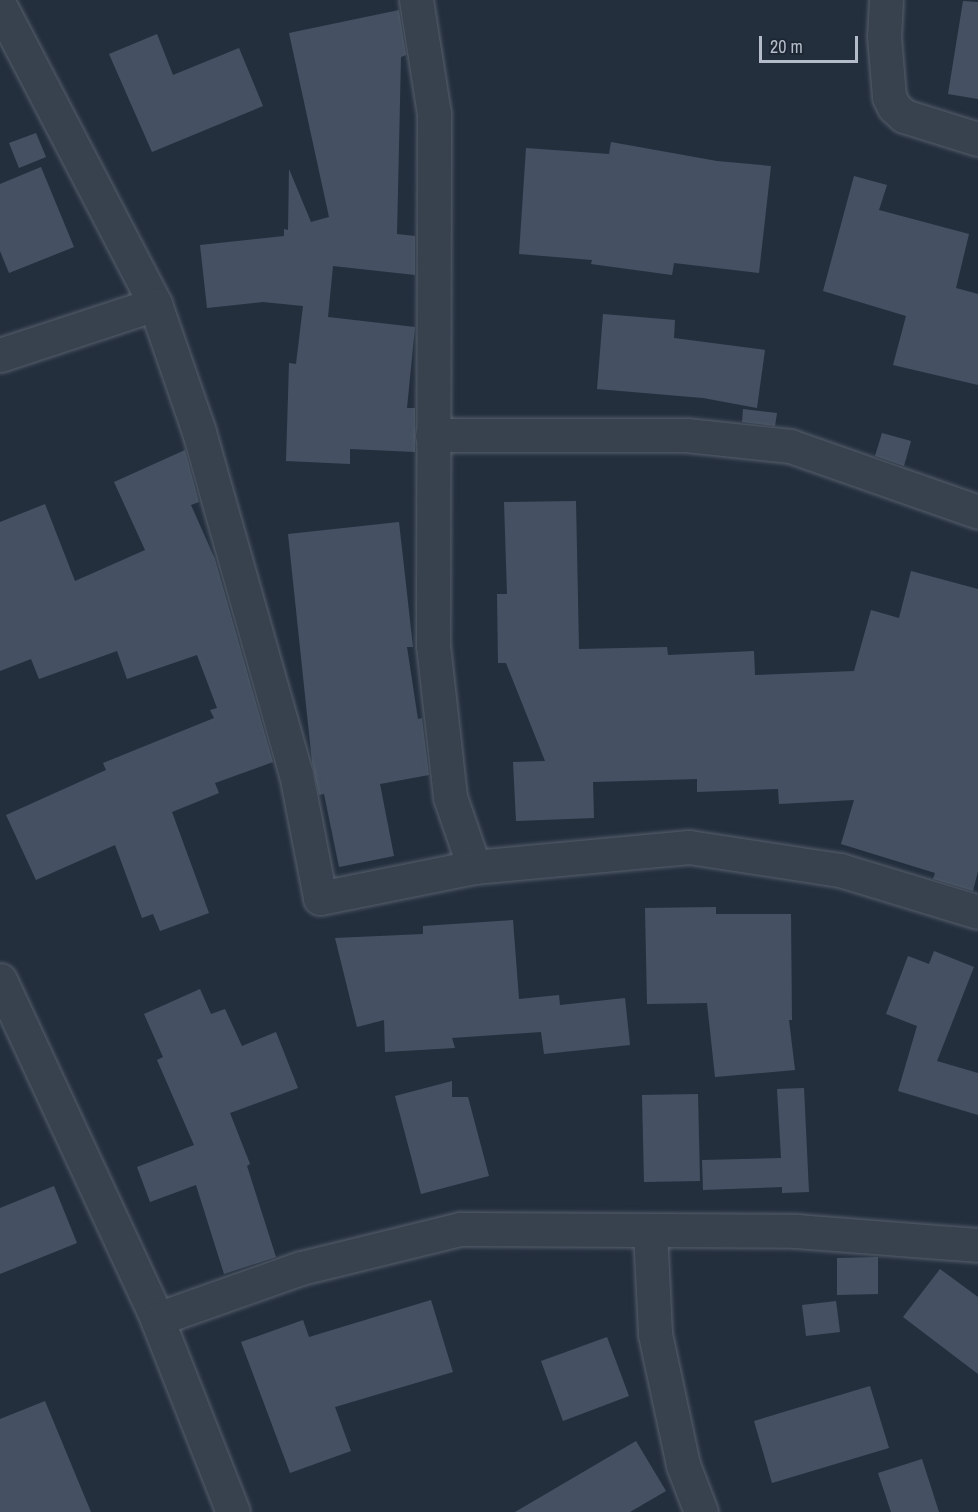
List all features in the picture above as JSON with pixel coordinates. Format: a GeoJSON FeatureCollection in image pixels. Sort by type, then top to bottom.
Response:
{"type":"FeatureCollection","features":[{"type":"Feature","properties":{"kind":"street"},"geometry":{"type":"LineString","coordinates":[[416,0],[434,114],[433,645],[450,797],[474,867]]}},
{"type":"Feature","properties":{"kind":"street"},"geometry":{"type":"LineString","coordinates":[[886,0],[884,36],[889,97],[894,107],[904,116],[978,139]]}},
{"type":"Feature","properties":{"kind":"street"},"geometry":{"type":"LineString","coordinates":[[0,6],[155,304],[198,432],[296,774],[320,898],[474,867],[689,847],[840,870],[978,912]]}},
{"type":"Feature","properties":{"kind":"street"},"geometry":{"type":"LineString","coordinates":[[0,355],[155,304]]}},
{"type":"Feature","properties":{"kind":"street"},"geometry":{"type":"LineString","coordinates":[[432,435],[686,435],[790,446],[978,512]]}},
{"type":"Feature","properties":{"kind":"street"},"geometry":{"type":"LineString","coordinates":[[0,980],[158,1319],[233,1512]]}},
{"type":"Feature","properties":{"kind":"street"},"geometry":{"type":"LineString","coordinates":[[158,1319],[301,1268],[460,1230],[796,1231],[978,1245]]}},
{"type":"Feature","properties":{"kind":"street"},"geometry":{"type":"LineString","coordinates":[[650,1230],[654,1334],[683,1465],[701,1512]]}},
{"type":"Feature","properties":{"kind":"building"},"geometry":{"type":"Polygon","coordinates":[[[963,1],[978,2],[978,99],[948,94],[963,1]]]}},
{"type":"Feature","properties":{"kind":"building"},"geometry":{"type":"Polygon","coordinates":[[[399,10],[406,55],[401,57],[397,234],[415,236],[415,275],[333,266],[328,317],[415,327],[407,408],[415,408],[415,452],[350,449],[350,464],[286,461],[289,363],[296,364],[303,306],[263,302],[207,308],[200,245],[284,236],[284,229],[288,230],[289,169],[311,222],[329,217],[289,33],[399,10]]]}},
{"type":"Feature","properties":{"kind":"building"},"geometry":{"type":"Polygon","coordinates":[[[157,34],[173,75],[239,48],[263,106],[152,152],[109,54],[157,34]]]}},
{"type":"Feature","properties":{"kind":"building"},"geometry":{"type":"Polygon","coordinates":[[[36,133],[46,157],[19,168],[9,143],[36,133]]]}},
{"type":"Feature","properties":{"kind":"building"},"geometry":{"type":"Polygon","coordinates":[[[611,142],[717,161],[771,166],[759,273],[674,263],[672,275],[591,264],[592,260],[519,254],[526,148],[609,154],[611,142]]]}},
{"type":"Feature","properties":{"kind":"building"},"geometry":{"type":"Polygon","coordinates":[[[41,167],[74,247],[9,273],[0,251],[0,184],[41,167]]]}},
{"type":"Feature","properties":{"kind":"building"},"geometry":{"type":"Polygon","coordinates":[[[854,176],[887,185],[879,210],[969,234],[956,288],[978,294],[978,385],[893,365],[906,316],[823,291],[854,176]]]}},
{"type":"Feature","properties":{"kind":"building"},"geometry":{"type":"Polygon","coordinates":[[[603,314],[675,320],[674,338],[765,350],[757,408],[703,398],[597,389],[603,314]]]}},
{"type":"Feature","properties":{"kind":"building"},"geometry":{"type":"Polygon","coordinates":[[[743,409],[777,413],[775,426],[742,422],[743,409]]]}},
{"type":"Feature","properties":{"kind":"building"},"geometry":{"type":"Polygon","coordinates":[[[882,433],[911,441],[904,466],[875,456],[882,433]]]}},
{"type":"Feature","properties":{"kind":"building"},"geometry":{"type":"Polygon","coordinates":[[[185,450],[199,502],[191,505],[215,559],[273,762],[215,783],[219,793],[172,812],[209,913],[160,931],[153,914],[142,918],[115,845],[36,880],[6,815],[106,770],[103,763],[214,718],[210,710],[217,708],[197,655],[127,679],[117,651],[39,679],[31,659],[0,671],[0,522],[45,504],[75,581],[145,550],[114,482],[185,450]]]}},
{"type":"Feature","properties":{"kind":"building"},"geometry":{"type":"Polygon","coordinates":[[[576,501],[579,649],[667,647],[668,655],[754,651],[755,675],[854,671],[871,610],[899,618],[911,571],[978,589],[978,871],[973,891],[933,879],[935,873],[841,844],[854,800],[779,804],[778,789],[697,792],[697,779],[593,782],[594,818],[516,821],[513,762],[545,761],[506,663],[498,663],[497,594],[507,594],[504,502],[576,501]]]}},
{"type":"Feature","properties":{"kind":"building"},"geometry":{"type":"Polygon","coordinates":[[[399,522],[413,647],[407,647],[418,719],[422,718],[429,775],[380,784],[394,856],[339,867],[324,794],[319,795],[312,762],[288,534],[399,522]]]}},
{"type":"Feature","properties":{"kind":"building"},"geometry":{"type":"Polygon","coordinates":[[[716,907],[716,914],[791,914],[792,1020],[789,1020],[795,1070],[715,1077],[707,1003],[647,1004],[645,908],[716,907]]]}},
{"type":"Feature","properties":{"kind":"building"},"geometry":{"type":"Polygon","coordinates":[[[513,920],[519,999],[559,995],[560,1005],[625,998],[630,1045],[544,1054],[541,1032],[452,1038],[455,1048],[385,1052],[384,1020],[357,1027],[335,938],[423,934],[423,926],[513,920]]]}},
{"type":"Feature","properties":{"kind":"building"},"geometry":{"type":"Polygon","coordinates":[[[934,951],[974,967],[937,1061],[978,1073],[978,1115],[898,1091],[917,1026],[886,1014],[908,956],[929,964],[934,951]]]}},
{"type":"Feature","properties":{"kind":"building"},"geometry":{"type":"Polygon","coordinates":[[[200,989],[211,1014],[225,1009],[242,1046],[276,1032],[298,1088],[230,1113],[250,1164],[247,1166],[276,1257],[224,1274],[196,1185],[150,1202],[137,1167],[194,1145],[157,1060],[163,1057],[144,1014],[200,989]]]}},
{"type":"Feature","properties":{"kind":"building"},"geometry":{"type":"Polygon","coordinates":[[[452,1081],[452,1097],[468,1097],[489,1176],[421,1194],[395,1096],[452,1081]]]}},
{"type":"Feature","properties":{"kind":"building"},"geometry":{"type":"Polygon","coordinates":[[[804,1088],[809,1192],[782,1193],[782,1187],[703,1190],[702,1160],[781,1158],[777,1089],[804,1088]]]}},
{"type":"Feature","properties":{"kind":"building"},"geometry":{"type":"Polygon","coordinates":[[[698,1094],[700,1181],[644,1182],[642,1095],[698,1094]]]}},
{"type":"Feature","properties":{"kind":"building"},"geometry":{"type":"Polygon","coordinates":[[[54,1186],[77,1243],[0,1274],[0,1208],[54,1186]]]}},
{"type":"Feature","properties":{"kind":"building"},"geometry":{"type":"Polygon","coordinates":[[[878,1257],[878,1294],[837,1295],[837,1258],[878,1257]]]}},
{"type":"Feature","properties":{"kind":"building"},"geometry":{"type":"Polygon","coordinates":[[[940,1269],[978,1297],[978,1374],[903,1317],[940,1269]]]}},
{"type":"Feature","properties":{"kind":"building"},"geometry":{"type":"Polygon","coordinates":[[[431,1300],[453,1372],[335,1407],[351,1451],[290,1473],[241,1342],[303,1320],[309,1337],[431,1300]]]}},
{"type":"Feature","properties":{"kind":"building"},"geometry":{"type":"Polygon","coordinates":[[[836,1301],[840,1332],[806,1336],[802,1305],[836,1301]]]}},
{"type":"Feature","properties":{"kind":"building"},"geometry":{"type":"Polygon","coordinates":[[[607,1337],[629,1396],[563,1421],[541,1361],[607,1337]]]}},
{"type":"Feature","properties":{"kind":"building"},"geometry":{"type":"Polygon","coordinates":[[[870,1386],[889,1448],[772,1483],[754,1421],[870,1386]]]}},
{"type":"Feature","properties":{"kind":"building"},"geometry":{"type":"Polygon","coordinates":[[[45,1401],[91,1512],[0,1512],[0,1419],[45,1401]]]}},
{"type":"Feature","properties":{"kind":"building"},"geometry":{"type":"Polygon","coordinates":[[[636,1441],[666,1491],[630,1512],[515,1512],[636,1441]]]}},
{"type":"Feature","properties":{"kind":"building"},"geometry":{"type":"Polygon","coordinates":[[[922,1459],[939,1512],[891,1512],[878,1473],[922,1459]]]}}]}
